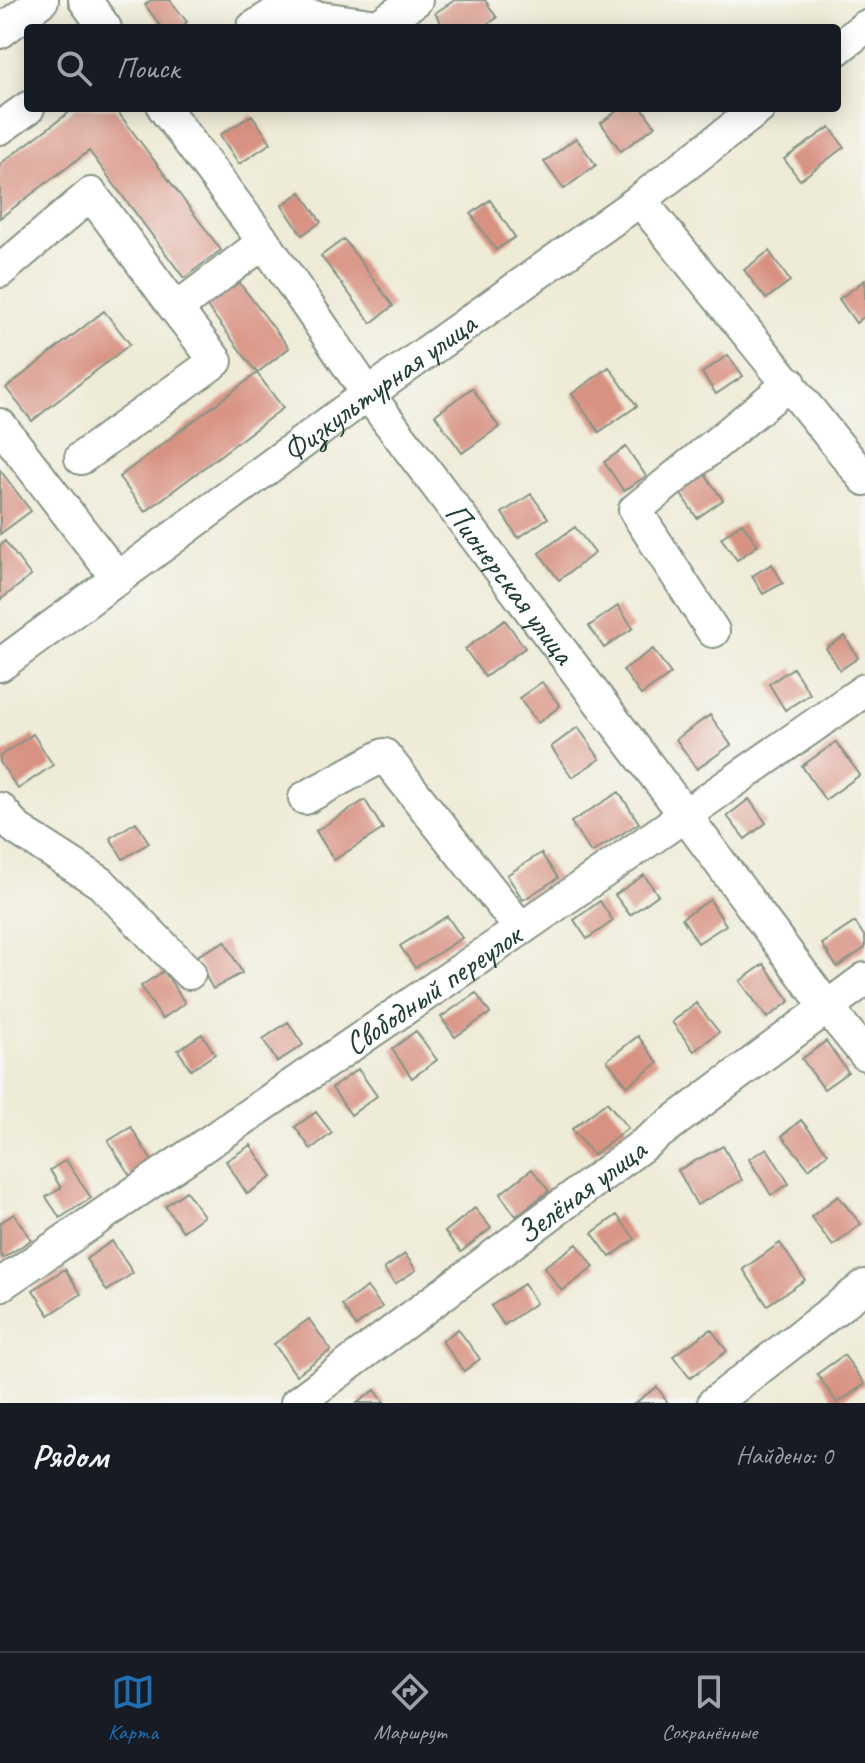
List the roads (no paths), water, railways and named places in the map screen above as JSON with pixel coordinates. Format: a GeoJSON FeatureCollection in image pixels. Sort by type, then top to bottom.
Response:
{"type":"FeatureCollection","features":[{"type":"Feature","properties":{"kind":"street"},"geometry":{"type":"LineString","coordinates":[[0,32],[42,0]]}},
{"type":"Feature","properties":{"kind":"street"},"geometry":{"type":"LineString","coordinates":[[85,0],[102,24]]}},
{"type":"Feature","properties":{"kind":"street"},"geometry":{"type":"LineString","coordinates":[[381,24],[416,0]]}},
{"type":"Feature","properties":{"kind":"street"},"geometry":{"type":"LineString","coordinates":[[259,24],[278,12],[364,24]]}},
{"type":"Feature","properties":{"kind":"street"},"geometry":{"type":"LineString","coordinates":[[841,46],[865,28]]}},
{"type":"Feature","properties":{"kind":"street"},"geometry":{"type":"LineString","coordinates":[[0,128],[24,111]]}},
{"type":"Feature","properties":{"kind":"street","name":"Пионерская улица"},"geometry":{"type":"LineString","coordinates":[[167,112],[264,242],[368,394],[865,1054]]}},
{"type":"Feature","properties":{"kind":"street","name":"Физкультурная улица"},"geometry":{"type":"LineString","coordinates":[[0,665],[368,394],[640,200],[754,112]]}},
{"type":"Feature","properties":{"kind":"street"},"geometry":{"type":"LineString","coordinates":[[0,271],[91,194],[216,361],[81,458]]}},
{"type":"Feature","properties":{"kind":"street"},"geometry":{"type":"LineString","coordinates":[[640,200],[865,479]]}},
{"type":"Feature","properties":{"kind":"street"},"geometry":{"type":"LineString","coordinates":[[176,309],[264,242]]}},
{"type":"Feature","properties":{"kind":"street"},"geometry":{"type":"LineString","coordinates":[[713,631],[635,510],[790,383]]}},
{"type":"Feature","properties":{"kind":"street"},"geometry":{"type":"LineString","coordinates":[[0,425],[118,579]]}},
{"type":"Feature","properties":{"kind":"street","name":"Свободный переулок"},"geometry":{"type":"LineString","coordinates":[[0,1285],[865,690]]}},
{"type":"Feature","properties":{"kind":"street"},"geometry":{"type":"LineString","coordinates":[[305,798],[384,755],[521,929]]}},
{"type":"Feature","properties":{"kind":"street"},"geometry":{"type":"LineString","coordinates":[[0,809],[17,829],[101,883],[189,973]]}},
{"type":"Feature","properties":{"kind":"street","name":"Зелёная улица"},"geometry":{"type":"LineString","coordinates":[[297,1403],[865,979]]}},
{"type":"Feature","properties":{"kind":"street"},"geometry":{"type":"LineString","coordinates":[[714,1403],[865,1286]]}}]}
